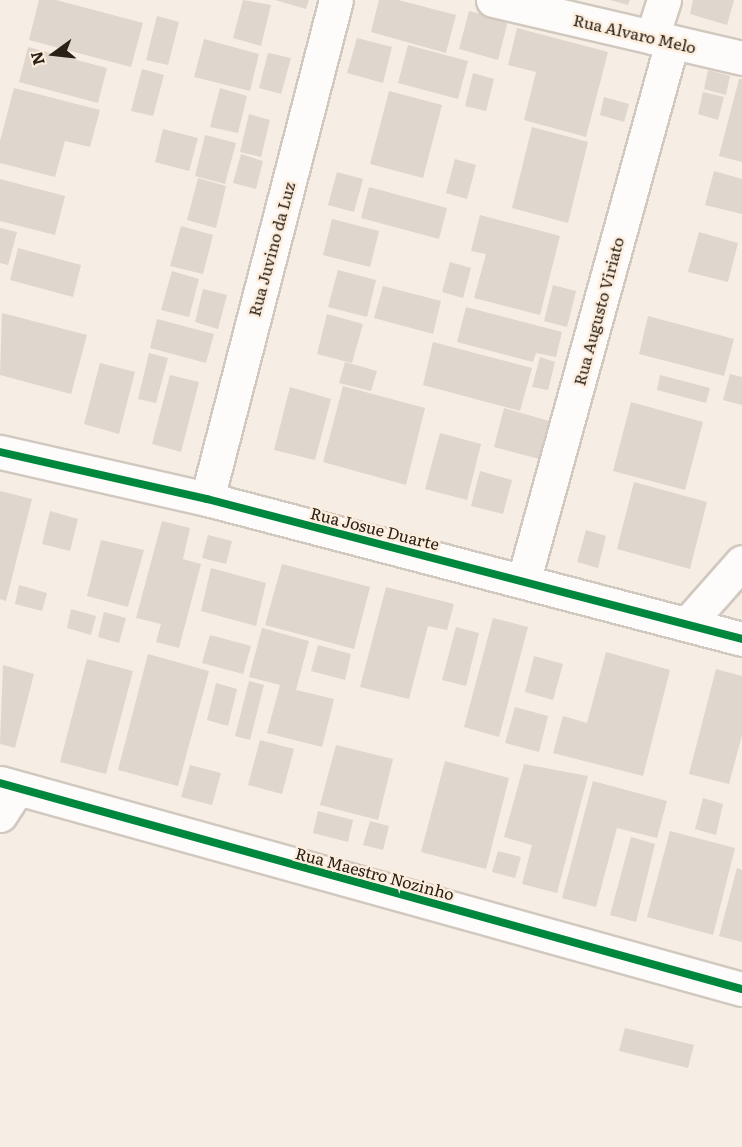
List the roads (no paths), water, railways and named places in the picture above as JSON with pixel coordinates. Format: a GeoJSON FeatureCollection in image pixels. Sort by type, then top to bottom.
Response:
{"type":"FeatureCollection","features":[{"type":"Feature","properties":{"kind":"street","name":"Rua Juvino da Luz"},"geometry":{"type":"LineString","coordinates":[[207,499],[336,0]]}},
{"type":"Feature","properties":{"kind":"street","name":"Rua Alvaro Melo"},"geometry":{"type":"LineString","coordinates":[[493,0],[742,58]]}},
{"type":"Feature","properties":{"kind":"street","name":"Rua Augusto Viriato"},"geometry":{"type":"LineString","coordinates":[[524,579],[662,40],[664,0]]}},
{"type":"Feature","properties":{"kind":"street","name":"Rua Josue Duarte"},"geometry":{"type":"LineString","coordinates":[[0,452],[207,499],[524,579],[742,639]]}},
{"type":"Feature","properties":{"kind":"street"},"geometry":{"type":"LineString","coordinates":[[688,623],[742,562]]}},
{"type":"Feature","properties":{"kind":"street","name":"Rua Maestro Nozinho"},"geometry":{"type":"LineString","coordinates":[[6,796],[742,989]]}}]}
